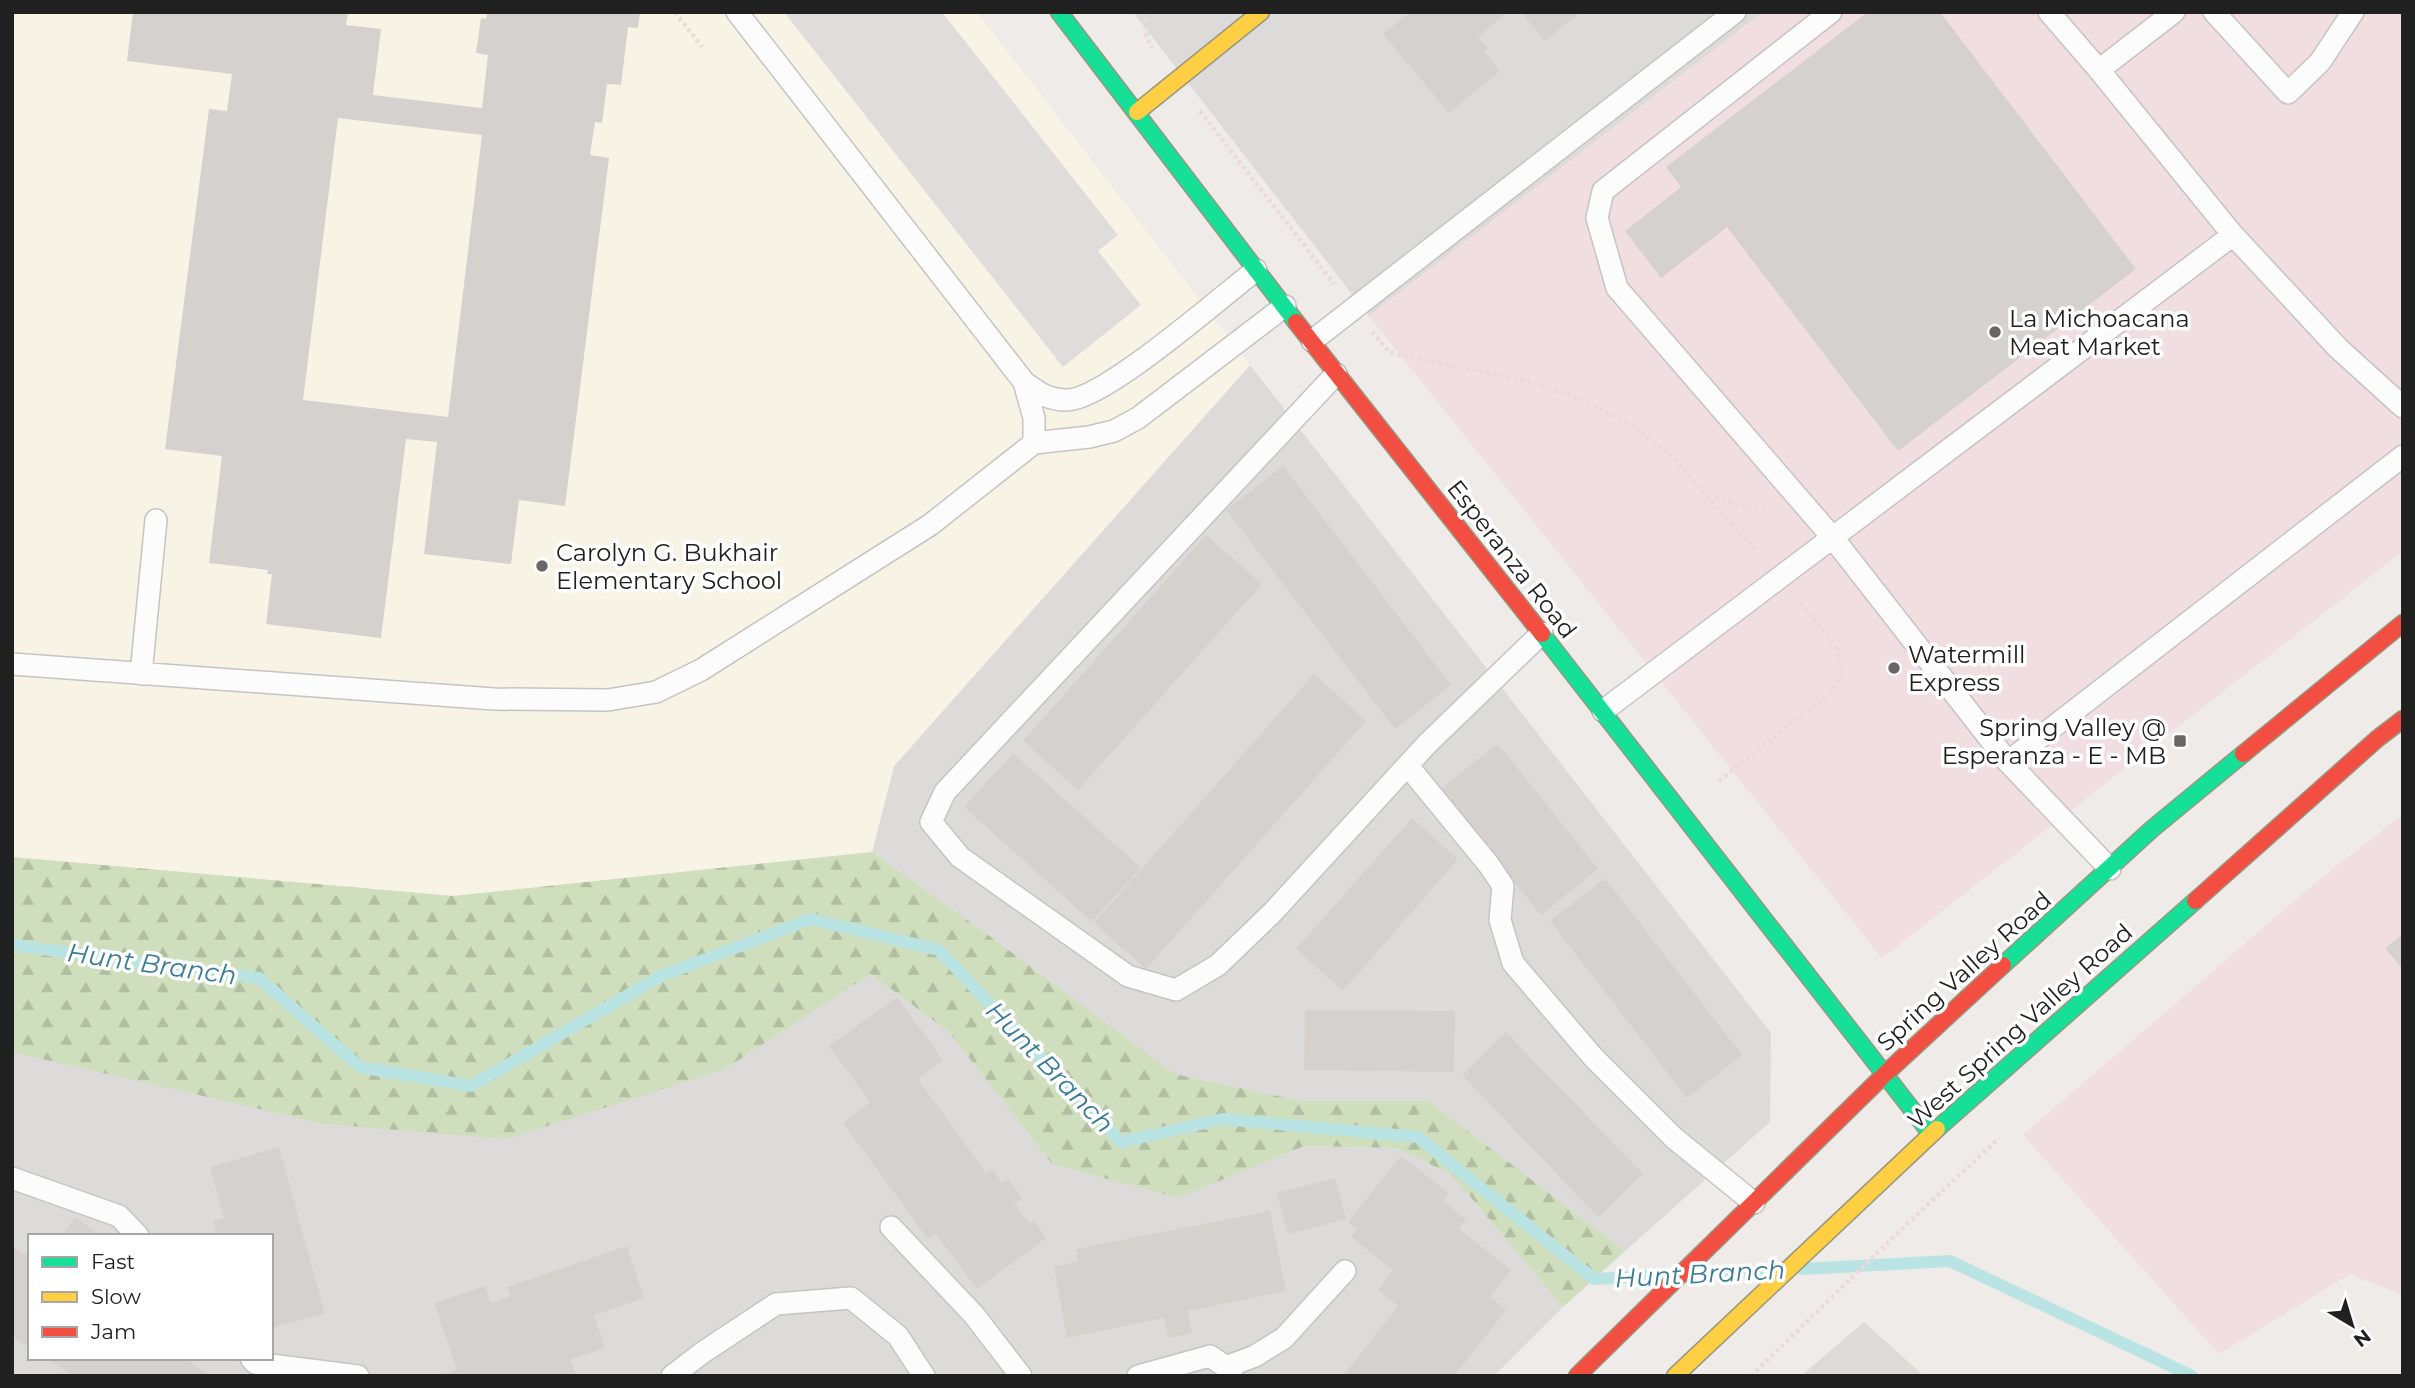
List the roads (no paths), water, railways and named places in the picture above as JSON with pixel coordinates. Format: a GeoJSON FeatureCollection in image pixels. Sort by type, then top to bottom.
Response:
{"type":"FeatureCollection","features":[{"type":"Feature","properties":{"kind":"main road","name":"Esperanza Road"},"geometry":{"type":"LineString","coordinates":[[1059,12],[1336,374],[1603,711],[1931,1134]]}},
{"type":"Feature","properties":{"kind":"main road"},"geometry":{"type":"LineString","coordinates":[[1137,112],[1261,12]]}},
{"type":"Feature","properties":{"kind":"main road","name":"Spring Valley Road"},"geometry":{"type":"LineString","coordinates":[[1577,1376],[1885,1074],[2152,830],[2403,623]]}},
{"type":"Feature","properties":{"kind":"main road","name":"West Spring Valley Road"},"geometry":{"type":"LineString","coordinates":[[1675,1376],[1931,1134],[2386,743],[2403,719]]}},
{"type":"Feature","properties":{"kind":"lane"},"geometry":{"type":"LineString","coordinates":[[737,12],[1024,382],[1045,398],[1070,400],[1098,390],[1256,270]]}},
{"type":"Feature","properties":{"kind":"lane"},"geometry":{"type":"LineString","coordinates":[[1312,341],[1735,12]]}},
{"type":"Feature","properties":{"kind":"lane"},"geometry":{"type":"LineString","coordinates":[[1831,12],[1603,191],[1597,218],[1617,288],[1810,510],[2008,762],[2110,869]]}},
{"type":"Feature","properties":{"kind":"lane"},"geometry":{"type":"LineString","coordinates":[[2049,12],[2233,236],[2338,348],[2402,404]]}},
{"type":"Feature","properties":{"kind":"lane"},"geometry":{"type":"LineString","coordinates":[[2099,70],[2174,12]]}},
{"type":"Feature","properties":{"kind":"lane"},"geometry":{"type":"LineString","coordinates":[[2214,12],[2288,93],[2320,62],[2353,12]]}},
{"type":"Feature","properties":{"kind":"lane"},"geometry":{"type":"LineString","coordinates":[[1603,711],[2233,236]]}},
{"type":"Feature","properties":{"kind":"lane"},"geometry":{"type":"LineString","coordinates":[[12,664],[494,699],[608,699],[656,692],[701,670],[930,525],[1034,443],[1114,431],[1138,418],[1285,306]]}},
{"type":"Feature","properties":{"kind":"lane"},"geometry":{"type":"LineString","coordinates":[[1336,374],[945,792],[931,822],[960,857],[1128,976],[1177,990],[1218,965],[1246,939],[1427,744],[1542,634]]}},
{"type":"Feature","properties":{"kind":"lane"},"geometry":{"type":"LineString","coordinates":[[1024,382],[1034,418],[1034,443]]}},
{"type":"Feature","properties":{"kind":"lane"},"geometry":{"type":"LineString","coordinates":[[2008,762],[2403,456]]}},
{"type":"Feature","properties":{"kind":"lane"},"geometry":{"type":"LineString","coordinates":[[141,674],[156,520]]}},
{"type":"Feature","properties":{"kind":"lane"},"geometry":{"type":"LineString","coordinates":[[1408,765],[1503,886],[1500,920],[1513,963],[1593,1057],[1665,1129],[1754,1203]]}},
{"type":"Feature","properties":{"kind":"lane"},"geometry":{"type":"LineString","coordinates":[[12,1178],[119,1216],[136,1234]]}},
{"type":"Feature","properties":{"kind":"lane"},"geometry":{"type":"LineString","coordinates":[[891,1227],[974,1315],[1021,1376]]}},
{"type":"Feature","properties":{"kind":"lane"},"geometry":{"type":"LineString","coordinates":[[1138,1376],[1210,1356],[1229,1371],[1284,1338],[1345,1271]]}},
{"type":"Feature","properties":{"kind":"lane"},"geometry":{"type":"LineString","coordinates":[[672,1376],[776,1304],[851,1298],[898,1336],[925,1376]]}},
{"type":"Feature","properties":{"kind":"lane"},"geometry":{"type":"LineString","coordinates":[[253,1360],[255,1363],[358,1376]]}},
{"type":"Feature","properties":{"kind":"waterway","name":"Hunt Branch"},"geometry":{"type":"LineString","coordinates":[[12,945],[259,978],[360,1067],[471,1086],[661,976],[811,919],[939,950],[1121,1142],[1223,1119],[1418,1137],[1594,1279],[1668,1275]]}},
{"type":"Feature","properties":{"kind":"waterway","name":"Hunt Branch"},"geometry":{"type":"LineString","coordinates":[[1802,1269],[1950,1261],[2192,1376]]}},
{"type":"Feature","properties":{"kind":"waterway","name":"Hunt Branch"},"geometry":{"type":"LineString","coordinates":[[1694,1274],[1773,1270]]}},
{"type":"Feature","properties":{"kind":"place","name":"La Michoacana Meat Market"},"geometry":{"type":"Point","coordinates":[1995,332]}},
{"type":"Feature","properties":{"kind":"place","name":"Carolyn G. Bukhair Elementary School"},"geometry":{"type":"Point","coordinates":[542,566]}},
{"type":"Feature","properties":{"kind":"place","name":"Watermill Express"},"geometry":{"type":"Point","coordinates":[1894,668]}},
{"type":"Feature","properties":{"kind":"place","name":"Spring Valley @ Esperanza - E - MB"},"geometry":{"type":"Point","coordinates":[2180,741]}}]}
